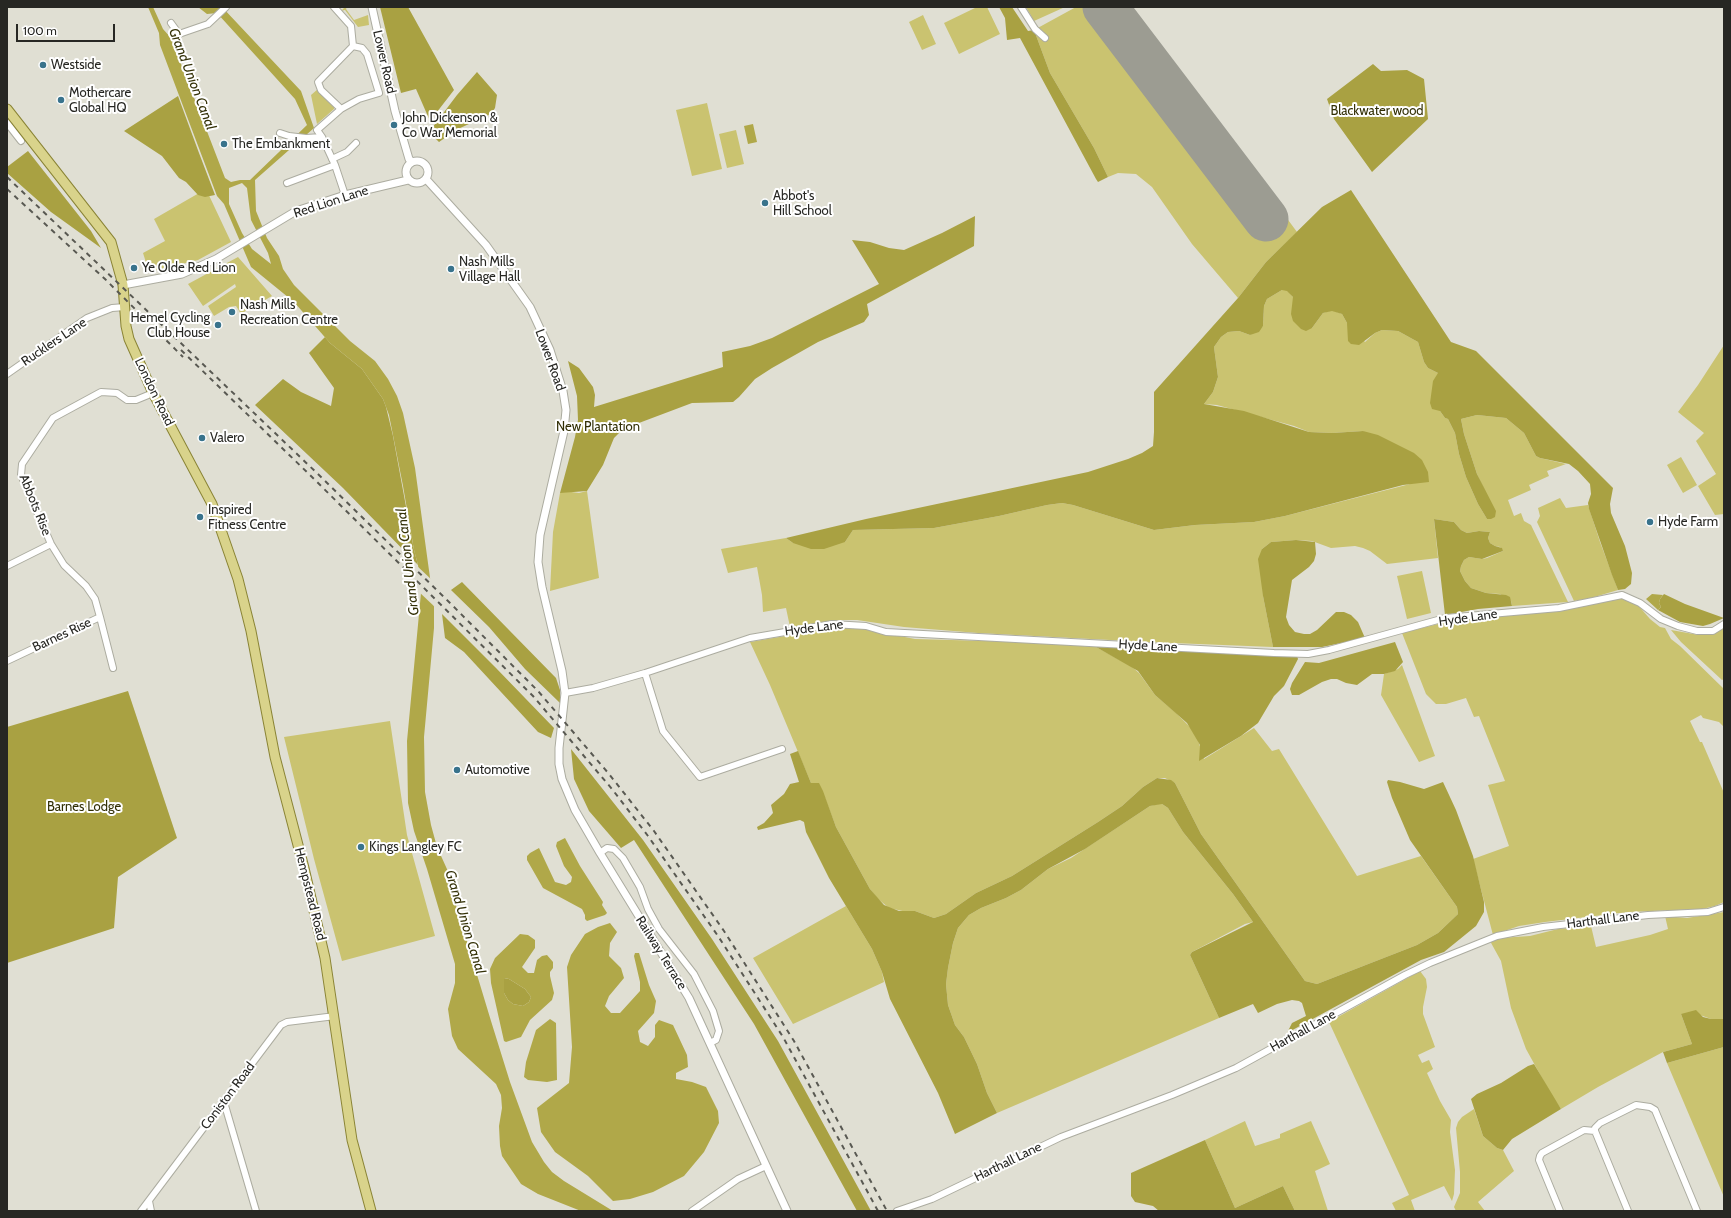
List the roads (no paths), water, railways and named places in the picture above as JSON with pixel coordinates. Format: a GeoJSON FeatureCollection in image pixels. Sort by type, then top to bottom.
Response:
{"type":"FeatureCollection","features":[{"type":"Feature","properties":{"kind":"main road","name":"London Road"},"geometry":{"type":"LineString","coordinates":[[7,109],[111,242],[123,285],[129,339],[153,393],[212,504],[238,579]]}},
{"type":"Feature","properties":{"kind":"main road","name":"Hempstead Road"},"geometry":{"type":"LineString","coordinates":[[238,579],[251,631],[275,757],[318,923],[325,958],[352,1140],[371,1211]]}},
{"type":"Feature","properties":{"kind":"street"},"geometry":{"type":"LineString","coordinates":[[171,23],[179,34],[208,24],[226,7]]}},
{"type":"Feature","properties":{"kind":"street"},"geometry":{"type":"LineString","coordinates":[[334,7],[352,26],[353,46],[318,82],[321,90],[340,109]]}},
{"type":"Feature","properties":{"kind":"street","name":"Lower Road"},"geometry":{"type":"LineString","coordinates":[[372,7],[395,111],[409,158],[412,162]]}},
{"type":"Feature","properties":{"kind":"street"},"geometry":{"type":"LineString","coordinates":[[1021,7],[1035,29],[1045,38]]}},
{"type":"Feature","properties":{"kind":"street"},"geometry":{"type":"LineString","coordinates":[[345,195],[335,165],[322,137],[317,130],[340,109],[359,99],[379,93],[367,54],[362,48],[353,46]]}},
{"type":"Feature","properties":{"kind":"street"},"geometry":{"type":"LineString","coordinates":[[7,123],[21,141]]}},
{"type":"Feature","properties":{"kind":"street"},"geometry":{"type":"LineString","coordinates":[[280,133],[306,138],[322,137]]}},
{"type":"Feature","properties":{"kind":"street"},"geometry":{"type":"LineString","coordinates":[[332,159],[347,152],[356,143]]}},
{"type":"Feature","properties":{"kind":"street"},"geometry":{"type":"LineString","coordinates":[[419,161],[426,165],[428,171],[426,179],[419,184],[415,184],[408,180],[406,170],[412,162],[419,161]]}},
{"type":"Feature","properties":{"kind":"street"},"geometry":{"type":"LineString","coordinates":[[287,184],[335,165]]}},
{"type":"Feature","properties":{"kind":"street","name":"Lower Road"},"geometry":{"type":"LineString","coordinates":[[426,179],[486,244],[530,307],[550,350],[558,372],[566,410],[564,431],[540,535],[538,562],[542,586],[562,671],[565,693]]}},
{"type":"Feature","properties":{"kind":"street","name":"Red Lion Lane"},"geometry":{"type":"LineString","coordinates":[[123,285],[182,274],[216,259],[296,211],[345,195],[408,180]]}},
{"type":"Feature","properties":{"kind":"street","name":"Rucklers Lane"},"geometry":{"type":"LineString","coordinates":[[7,374],[87,318],[112,308],[125,307]]}},
{"type":"Feature","properties":{"kind":"street","name":"Abbots Rise"},"geometry":{"type":"LineString","coordinates":[[51,544],[21,474],[22,464],[53,418],[101,392],[117,393],[127,400],[136,400],[153,393]]}},
{"type":"Feature","properties":{"kind":"street"},"geometry":{"type":"LineString","coordinates":[[7,566],[51,544]]}},
{"type":"Feature","properties":{"kind":"street","name":"Barnes Rise"},"geometry":{"type":"LineString","coordinates":[[7,661],[100,617],[95,599],[86,586],[64,565],[51,544]]}},
{"type":"Feature","properties":{"kind":"street","name":"Hyde Lane"},"geometry":{"type":"LineString","coordinates":[[565,693],[593,688],[645,673],[750,638],[832,624],[866,626],[886,632],[1308,654],[1329,650],[1445,618],[1559,608],[1622,595],[1640,603],[1661,619],[1678,626],[1697,631],[1713,631],[1724,624]]}},
{"type":"Feature","properties":{"kind":"street"},"geometry":{"type":"LineString","coordinates":[[100,617],[113,668]]}},
{"type":"Feature","properties":{"kind":"street"},"geometry":{"type":"LineString","coordinates":[[645,673],[663,731],[700,777],[782,749]]}},
{"type":"Feature","properties":{"kind":"street","name":"Railway Terrace"},"geometry":{"type":"LineString","coordinates":[[565,693],[559,748],[559,764],[562,779],[575,810],[600,854],[689,998],[787,1211]]}},
{"type":"Feature","properties":{"kind":"street"},"geometry":{"type":"LineString","coordinates":[[600,854],[607,848],[614,849],[623,858],[640,887],[648,909],[659,929],[697,978],[712,1011],[718,1032],[716,1040],[710,1043]]}},
{"type":"Feature","properties":{"kind":"street","name":"Harthall Lane"},"geometry":{"type":"LineString","coordinates":[[896,1211],[932,1199],[1061,1137],[1172,1095],[1242,1065],[1405,975],[1430,963],[1497,936],[1543,927],[1648,915],[1708,912],[1724,908]]}},
{"type":"Feature","properties":{"kind":"street","name":"Coniston Road"},"geometry":{"type":"LineString","coordinates":[[141,1211],[281,1025],[287,1022],[334,1016]]}},
{"type":"Feature","properties":{"kind":"street"},"geometry":{"type":"LineString","coordinates":[[224,1102],[256,1211]]}},
{"type":"Feature","properties":{"kind":"street"},"geometry":{"type":"LineString","coordinates":[[1628,1211],[1595,1128],[1600,1122],[1631,1107],[1644,1106],[1655,1110],[1697,1211]]}},
{"type":"Feature","properties":{"kind":"street"},"geometry":{"type":"LineString","coordinates":[[1560,1211],[1539,1160],[1542,1154],[1584,1130],[1595,1131]]}},
{"type":"Feature","properties":{"kind":"street"},"geometry":{"type":"LineString","coordinates":[[692,1211],[738,1179],[766,1166]]}},
{"type":"Feature","properties":{"kind":"street"},"geometry":{"type":"LineString","coordinates":[[149,1201],[152,1211]]}},
{"type":"Feature","properties":{"kind":"railway"},"geometry":{"type":"LineString","coordinates":[[7,177],[320,476],[451,604],[538,691],[609,774],[654,831],[724,931],[794,1041],[887,1211]]}},
{"type":"Feature","properties":{"kind":"railway"},"geometry":{"type":"LineString","coordinates":[[7,189],[105,279],[183,357]]}},
{"type":"Feature","properties":{"kind":"railway"},"geometry":{"type":"LineString","coordinates":[[181,350],[313,478],[533,696],[612,789],[648,836],[718,936],[783,1037],[878,1211]]}},
{"type":"Feature","properties":{"kind":"place","name":"Westside"},"geometry":{"type":"Point","coordinates":[43,65]}},
{"type":"Feature","properties":{"kind":"place","name":"Mothercare Global HQ"},"geometry":{"type":"Point","coordinates":[61,100]}},
{"type":"Feature","properties":{"kind":"place","name":"John Dickenson & Co War Memorial"},"geometry":{"type":"Point","coordinates":[394,125]}},
{"type":"Feature","properties":{"kind":"place","name":"The Embankment"},"geometry":{"type":"Point","coordinates":[224,144]}},
{"type":"Feature","properties":{"kind":"place","name":"Abbot's Hill School"},"geometry":{"type":"Point","coordinates":[765,203]}},
{"type":"Feature","properties":{"kind":"place","name":"Ye Olde Red Lion"},"geometry":{"type":"Point","coordinates":[134,268]}},
{"type":"Feature","properties":{"kind":"place","name":"Nash Mills Village Hall"},"geometry":{"type":"Point","coordinates":[451,269]}},
{"type":"Feature","properties":{"kind":"place","name":"Nash Mills Recreation Centre"},"geometry":{"type":"Point","coordinates":[232,312]}},
{"type":"Feature","properties":{"kind":"place","name":"Hemel Cycling Club House"},"geometry":{"type":"Point","coordinates":[218,325]}},
{"type":"Feature","properties":{"kind":"place","name":"Valero"},"geometry":{"type":"Point","coordinates":[202,438]}},
{"type":"Feature","properties":{"kind":"place","name":"Inspired Fitness Centre"},"geometry":{"type":"Point","coordinates":[200,517]}},
{"type":"Feature","properties":{"kind":"place","name":"Hyde Farm"},"geometry":{"type":"Point","coordinates":[1650,522]}},
{"type":"Feature","properties":{"kind":"place","name":"Automotive"},"geometry":{"type":"Point","coordinates":[457,770]}},
{"type":"Feature","properties":{"kind":"place","name":"Kings Langley FC"},"geometry":{"type":"Point","coordinates":[361,847]}},
{"type":"Feature","properties":{"kind":"water label","name":"Grand Union Canal"},"geometry":{"type":"Point","coordinates":[192,79]}},
{"type":"Feature","properties":{"kind":"water label","name":"Grand Union Canal"},"geometry":{"type":"Point","coordinates":[408,562]}},
{"type":"Feature","properties":{"kind":"water label","name":"Grand Union Canal"},"geometry":{"type":"Point","coordinates":[465,922]}},
{"type":"Feature","properties":{"kind":"park label","name":"Blackwater wood"},"geometry":{"type":"Point","coordinates":[1377,111]}},
{"type":"Feature","properties":{"kind":"park label","name":"New Plantation"},"geometry":{"type":"Point","coordinates":[598,427]}},
{"type":"Feature","properties":{"kind":"park label","name":"Barnes Lodge"},"geometry":{"type":"Point","coordinates":[84,807]}}]}
